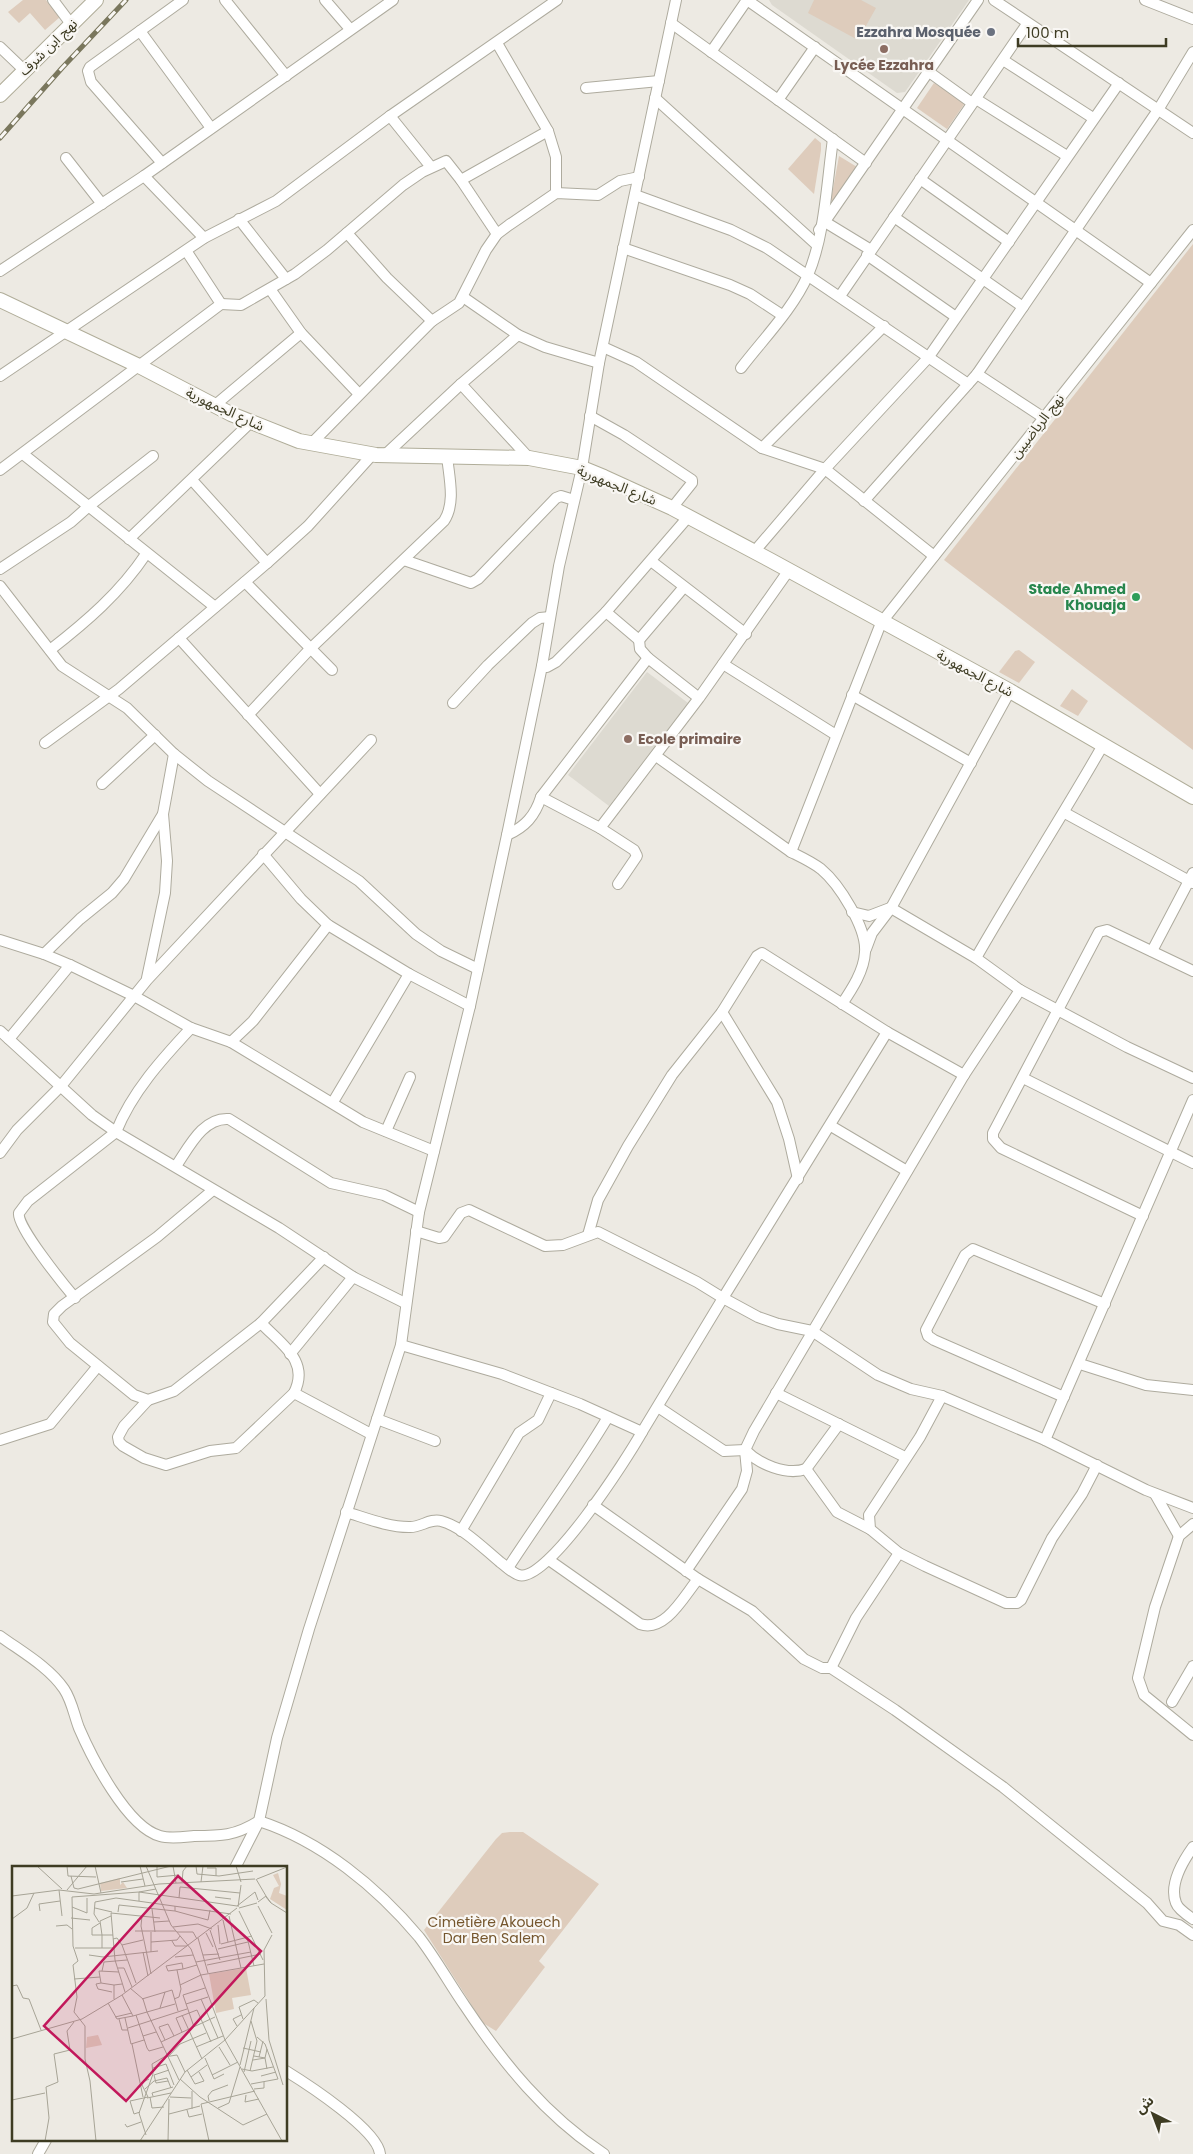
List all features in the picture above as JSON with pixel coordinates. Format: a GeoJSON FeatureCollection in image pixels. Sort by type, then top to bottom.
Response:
{"type":"FeatureCollection","features":[{"type":"Feature","properties":{"kind":"main road","name":"نهج ابن شرف"},"geometry":{"type":"LineString","coordinates":[[0,95],[96,0]]}},
{"type":"Feature","properties":{"kind":"main road","name":"شارع الجمهورية"},"geometry":{"type":"LineString","coordinates":[[0,300],[139,366],[250,423],[311,444],[379,455],[529,458],[582,468],[689,516],[789,570],[881,623],[1010,691],[1193,797]]}},
{"type":"Feature","properties":{"kind":"street"},"geometry":{"type":"LineString","coordinates":[[53,0],[71,24]]}},
{"type":"Feature","properties":{"kind":"street"},"geometry":{"type":"LineString","coordinates":[[162,163],[89,76],[90,67],[183,0]]}},
{"type":"Feature","properties":{"kind":"street"},"geometry":{"type":"LineString","coordinates":[[225,0],[286,76]]}},
{"type":"Feature","properties":{"kind":"street"},"geometry":{"type":"LineString","coordinates":[[325,0],[350,30]]}},
{"type":"Feature","properties":{"kind":"street"},"geometry":{"type":"LineString","coordinates":[[0,271],[144,176],[392,0]]}},
{"type":"Feature","properties":{"kind":"street"},"geometry":{"type":"LineString","coordinates":[[0,376],[186,252],[204,238],[276,200],[390,116],[557,0]]}},
{"type":"Feature","properties":{"kind":"street"},"geometry":{"type":"LineString","coordinates":[[236,1866],[258,1821],[280,1730],[346,1512],[401,1345],[405,1303],[419,1212],[470,1006],[507,835],[542,666],[550,617],[582,468],[602,347],[676,0]]}},
{"type":"Feature","properties":{"kind":"street"},"geometry":{"type":"LineString","coordinates":[[711,52],[747,0],[1151,283]]}},
{"type":"Feature","properties":{"kind":"street"},"geometry":{"type":"LineString","coordinates":[[822,226],[978,0]]}},
{"type":"Feature","properties":{"kind":"street"},"geometry":{"type":"LineString","coordinates":[[994,0],[1027,24],[1120,83],[1193,133]]}},
{"type":"Feature","properties":{"kind":"street"},"geometry":{"type":"LineString","coordinates":[[1145,0],[1193,19]]}},
{"type":"Feature","properties":{"kind":"street"},"geometry":{"type":"LineString","coordinates":[[671,23],[866,163]]}},
{"type":"Feature","properties":{"kind":"street"},"geometry":{"type":"LineString","coordinates":[[840,296],[1027,24]]}},
{"type":"Feature","properties":{"kind":"street"},"geometry":{"type":"LineString","coordinates":[[140,31],[211,128]]}},
{"type":"Feature","properties":{"kind":"street"},"geometry":{"type":"LineString","coordinates":[[497,43],[548,131],[556,157],[556,193]]}},
{"type":"Feature","properties":{"kind":"street"},"geometry":{"type":"LineString","coordinates":[[0,47],[24,70]]}},
{"type":"Feature","properties":{"kind":"street"},"geometry":{"type":"LineString","coordinates":[[778,100],[815,47]]}},
{"type":"Feature","properties":{"kind":"street"},"geometry":{"type":"LineString","coordinates":[[864,501],[977,374],[1158,110],[1193,52]]}},
{"type":"Feature","properties":{"kind":"street"},"geometry":{"type":"LineString","coordinates":[[1002,60],[1093,118]]}},
{"type":"Feature","properties":{"kind":"street"},"geometry":{"type":"LineString","coordinates":[[928,72],[1067,156]]}},
{"type":"Feature","properties":{"kind":"street"},"geometry":{"type":"LineString","coordinates":[[586,88],[659,81]]}},
{"type":"Feature","properties":{"kind":"street"},"geometry":{"type":"LineString","coordinates":[[754,552],[825,469],[928,358],[1093,118],[1120,83]]}},
{"type":"Feature","properties":{"kind":"street"},"geometry":{"type":"LineString","coordinates":[[655,98],[817,245]]}},
{"type":"Feature","properties":{"kind":"street"},"geometry":{"type":"LineString","coordinates":[[390,116],[431,168]]}},
{"type":"Feature","properties":{"kind":"street"},"geometry":{"type":"LineString","coordinates":[[461,180],[548,131]]}},
{"type":"Feature","properties":{"kind":"street"},"geometry":{"type":"LineString","coordinates":[[741,368],[792,304],[808,275],[822,226],[833,139]]}},
{"type":"Feature","properties":{"kind":"street"},"geometry":{"type":"LineString","coordinates":[[66,158],[102,204]]}},
{"type":"Feature","properties":{"kind":"street"},"geometry":{"type":"LineString","coordinates":[[186,252],[221,304],[235,307],[241,305],[286,279],[327,250],[403,185],[446,161],[497,234]]}},
{"type":"Feature","properties":{"kind":"street"},"geometry":{"type":"LineString","coordinates":[[144,176],[204,238]]}},
{"type":"Feature","properties":{"kind":"street"},"geometry":{"type":"LineString","coordinates":[[311,444],[432,321],[453,308],[463,297],[476,268],[497,234],[556,193],[598,195],[620,181],[639,177]]}},
{"type":"Feature","properties":{"kind":"street"},"geometry":{"type":"LineString","coordinates":[[920,179],[1009,242]]}},
{"type":"Feature","properties":{"kind":"street"},"geometry":{"type":"LineString","coordinates":[[635,195],[748,238],[840,296],[968,384]]}},
{"type":"Feature","properties":{"kind":"street"},"geometry":{"type":"LineString","coordinates":[[894,217],[1023,307]]}},
{"type":"Feature","properties":{"kind":"street"},"geometry":{"type":"LineString","coordinates":[[239,219],[286,279]]}},
{"type":"Feature","properties":{"kind":"street"},"geometry":{"type":"LineString","coordinates":[[822,226],[869,253],[956,317]]}},
{"type":"Feature","properties":{"kind":"street","name":"نهج الرياضيين"},"geometry":{"type":"LineString","coordinates":[[791,852],[881,623],[1193,230]]}},
{"type":"Feature","properties":{"kind":"street"},"geometry":{"type":"LineString","coordinates":[[347,233],[387,278],[432,321]]}},
{"type":"Feature","properties":{"kind":"street"},"geometry":{"type":"LineString","coordinates":[[623,248],[730,285],[750,294],[782,315]]}},
{"type":"Feature","properties":{"kind":"street"},"geometry":{"type":"LineString","coordinates":[[270,289],[301,333],[359,394]]}},
{"type":"Feature","properties":{"kind":"street"},"geometry":{"type":"LineString","coordinates":[[463,297],[518,334],[545,347],[599,363]]}},
{"type":"Feature","properties":{"kind":"street"},"geometry":{"type":"LineString","coordinates":[[0,470],[221,304]]}},
{"type":"Feature","properties":{"kind":"street"},"geometry":{"type":"LineString","coordinates":[[762,448],[884,326]]}},
{"type":"Feature","properties":{"kind":"street"},"geometry":{"type":"LineString","coordinates":[[214,406],[301,333]]}},
{"type":"Feature","properties":{"kind":"street"},"geometry":{"type":"LineString","coordinates":[[45,743],[110,696],[267,563],[308,526],[379,455],[518,334]]}},
{"type":"Feature","properties":{"kind":"street"},"geometry":{"type":"LineString","coordinates":[[602,347],[636,362],[762,448],[825,469],[934,556]]}},
{"type":"Feature","properties":{"kind":"street"},"geometry":{"type":"LineString","coordinates":[[977,374],[1044,418]]}},
{"type":"Feature","properties":{"kind":"street"},"geometry":{"type":"LineString","coordinates":[[461,384],[529,458]]}},
{"type":"Feature","properties":{"kind":"street"},"geometry":{"type":"LineString","coordinates":[[590,416],[624,435],[692,480],[692,483],[672,508]]}},
{"type":"Feature","properties":{"kind":"street"},"geometry":{"type":"LineString","coordinates":[[129,539],[250,423]]}},
{"type":"Feature","properties":{"kind":"street"},"geometry":{"type":"LineString","coordinates":[[23,454],[146,554],[215,607]]}},
{"type":"Feature","properties":{"kind":"street"},"geometry":{"type":"LineString","coordinates":[[0,569],[72,522],[88,506],[154,456]]}},
{"type":"Feature","properties":{"kind":"street"},"geometry":{"type":"LineString","coordinates":[[248,715],[310,649],[444,521],[449,513],[451,504],[447,456]]}},
{"type":"Feature","properties":{"kind":"street"},"geometry":{"type":"LineString","coordinates":[[192,480],[267,563]]}},
{"type":"Feature","properties":{"kind":"street"},"geometry":{"type":"LineString","coordinates":[[404,560],[471,583],[478,579],[556,498],[561,496],[574,500]]}},
{"type":"Feature","properties":{"kind":"street"},"geometry":{"type":"LineString","coordinates":[[542,666],[547,667],[556,662],[606,612],[689,516]]}},
{"type":"Feature","properties":{"kind":"street"},"geometry":{"type":"LineString","coordinates":[[50,650],[111,598],[146,554]]}},
{"type":"Feature","properties":{"kind":"street"},"geometry":{"type":"LineString","coordinates":[[651,561],[746,634]]}},
{"type":"Feature","properties":{"kind":"street"},"geometry":{"type":"LineString","coordinates":[[600,828],[746,634],[789,570]]}},
{"type":"Feature","properties":{"kind":"street"},"geometry":{"type":"LineString","coordinates":[[245,582],[332,670]]}},
{"type":"Feature","properties":{"kind":"street"},"geometry":{"type":"LineString","coordinates":[[0,586],[62,666],[127,708],[174,754],[208,781],[286,830],[312,851],[359,881],[416,934],[441,950],[478,969]]}},
{"type":"Feature","properties":{"kind":"street"},"geometry":{"type":"LineString","coordinates":[[639,640],[684,587]]}},
{"type":"Feature","properties":{"kind":"street"},"geometry":{"type":"LineString","coordinates":[[606,612],[639,640],[642,652],[648,658],[699,698]]}},
{"type":"Feature","properties":{"kind":"street"},"geometry":{"type":"LineString","coordinates":[[453,703],[488,665],[532,623],[540,618],[550,617]]}},
{"type":"Feature","properties":{"kind":"street"},"geometry":{"type":"LineString","coordinates":[[179,638],[320,794]]}},
{"type":"Feature","properties":{"kind":"street"},"geometry":{"type":"LineString","coordinates":[[507,835],[520,829],[531,819],[541,797],[648,658]]}},
{"type":"Feature","properties":{"kind":"street"},"geometry":{"type":"LineString","coordinates":[[724,664],[836,735]]}},
{"type":"Feature","properties":{"kind":"street"},"geometry":{"type":"LineString","coordinates":[[842,1004],[857,981],[872,933],[891,908],[1010,691]]}},
{"type":"Feature","properties":{"kind":"street"},"geometry":{"type":"LineString","coordinates":[[852,695],[971,763]]}},
{"type":"Feature","properties":{"kind":"street"},"geometry":{"type":"LineString","coordinates":[[102,784],[155,736]]}},
{"type":"Feature","properties":{"kind":"street"},"geometry":{"type":"LineString","coordinates":[[0,1153],[17,1130],[61,1086],[147,980],[371,740]]}},
{"type":"Feature","properties":{"kind":"street"},"geometry":{"type":"LineString","coordinates":[[976,958],[1018,885],[1065,813],[1102,745]]}},
{"type":"Feature","properties":{"kind":"street"},"geometry":{"type":"LineString","coordinates":[[147,980],[165,894],[167,861],[163,814],[174,754]]}},
{"type":"Feature","properties":{"kind":"street"},"geometry":{"type":"LineString","coordinates":[[656,756],[791,852],[822,870],[861,928],[865,953]]}},
{"type":"Feature","properties":{"kind":"street"},"geometry":{"type":"LineString","coordinates":[[541,797],[600,828],[634,850],[637,856],[618,884]]}},
{"type":"Feature","properties":{"kind":"street"},"geometry":{"type":"LineString","coordinates":[[1065,813],[1192,879],[1152,951]]}},
{"type":"Feature","properties":{"kind":"street"},"geometry":{"type":"LineString","coordinates":[[44,954],[80,919],[112,893],[124,879],[163,814]]}},
{"type":"Feature","properties":{"kind":"street"},"geometry":{"type":"LineString","coordinates":[[263,854],[301,899],[328,925],[409,974],[470,1006]]}},
{"type":"Feature","properties":{"kind":"street"},"geometry":{"type":"LineString","coordinates":[[852,912],[869,916],[891,908]]}},
{"type":"Feature","properties":{"kind":"street"},"geometry":{"type":"LineString","coordinates":[[891,908],[976,958],[1020,990],[1056,1010],[1193,1078]]}},
{"type":"Feature","properties":{"kind":"street"},"geometry":{"type":"LineString","coordinates":[[230,1042],[253,1021],[328,925]]}},
{"type":"Feature","properties":{"kind":"street"},"geometry":{"type":"LineString","coordinates":[[1142,1216],[995,1144],[993,1133],[1056,1010],[1099,932],[1107,930],[1193,971]]}},
{"type":"Feature","properties":{"kind":"street"},"geometry":{"type":"LineString","coordinates":[[0,940],[44,954],[70,965],[134,996],[191,1028],[230,1042],[333,1102],[363,1122],[434,1151]]}},
{"type":"Feature","properties":{"kind":"street"},"geometry":{"type":"LineString","coordinates":[[588,1235],[598,1200],[628,1146],[672,1075],[722,1012],[758,956],[762,953],[887,1032],[964,1075]]}},
{"type":"Feature","properties":{"kind":"street"},"geometry":{"type":"LineString","coordinates":[[70,965],[3,1034],[92,1115],[116,1132],[176,1166],[212,1190],[324,1257],[353,1277],[405,1303]]}},
{"type":"Feature","properties":{"kind":"street"},"geometry":{"type":"LineString","coordinates":[[333,1102],[409,974]]}},
{"type":"Feature","properties":{"kind":"street"},"geometry":{"type":"LineString","coordinates":[[686,1571],[742,1490],[747,1472],[745,1450],[754,1431],[964,1075],[1020,990]]}},
{"type":"Feature","properties":{"kind":"street"},"geometry":{"type":"LineString","coordinates":[[722,1012],[777,1102],[789,1138],[798,1179]]}},
{"type":"Feature","properties":{"kind":"street"},"geometry":{"type":"LineString","coordinates":[[75,1298],[41,1255],[19,1220],[18,1214],[28,1202],[116,1132],[122,1117],[159,1062],[191,1028]]}},
{"type":"Feature","properties":{"kind":"street"},"geometry":{"type":"LineString","coordinates":[[346,1512],[401,1527],[414,1527],[433,1520],[442,1521],[461,1531],[508,1568],[522,1576],[538,1570],[550,1560],[593,1505],[658,1407],[887,1032]]}},
{"type":"Feature","properties":{"kind":"street"},"geometry":{"type":"LineString","coordinates":[[386,1131],[410,1077]]}},
{"type":"Feature","properties":{"kind":"street"},"geometry":{"type":"LineString","coordinates":[[1022,1078],[1193,1163]]}},
{"type":"Feature","properties":{"kind":"street"},"geometry":{"type":"LineString","coordinates":[[1045,1440],[1080,1364],[1193,1100]]}},
{"type":"Feature","properties":{"kind":"street"},"geometry":{"type":"LineString","coordinates":[[176,1166],[205,1126],[214,1121],[230,1119],[331,1183],[384,1195],[419,1212]]}},
{"type":"Feature","properties":{"kind":"street"},"geometry":{"type":"LineString","coordinates":[[830,1126],[907,1171]]}},
{"type":"Feature","properties":{"kind":"street"},"geometry":{"type":"LineString","coordinates":[[148,1400],[134,1395],[70,1343],[53,1322],[54,1314],[157,1238],[212,1190]]}},
{"type":"Feature","properties":{"kind":"street"},"geometry":{"type":"LineString","coordinates":[[416,1231],[438,1238],[444,1237],[461,1213],[469,1210],[545,1246],[563,1246],[588,1235],[601,1232],[758,1317],[778,1324],[812,1331],[878,1375],[910,1389],[942,1396],[1045,1440],[1154,1494],[1193,1508]]}},
{"type":"Feature","properties":{"kind":"street"},"geometry":{"type":"LineString","coordinates":[[1064,1397],[934,1340],[928,1336],[926,1330],[965,1255],[972,1249],[1106,1304]]}},
{"type":"Feature","properties":{"kind":"street"},"geometry":{"type":"LineString","coordinates":[[261,1323],[290,1354],[297,1363],[300,1372],[294,1393],[236,1448],[210,1451],[166,1465],[144,1458],[119,1442],[118,1437],[124,1426],[148,1400],[174,1391],[261,1323],[324,1257]]}},
{"type":"Feature","properties":{"kind":"street"},"geometry":{"type":"LineString","coordinates":[[290,1354],[353,1277]]}},
{"type":"Feature","properties":{"kind":"street"},"geometry":{"type":"LineString","coordinates":[[401,1345],[502,1374],[642,1432]]}},
{"type":"Feature","properties":{"kind":"street"},"geometry":{"type":"LineString","coordinates":[[1080,1364],[1146,1385],[1193,1390]]}},
{"type":"Feature","properties":{"kind":"street"},"geometry":{"type":"LineString","coordinates":[[0,1440],[50,1424],[98,1366]]}},
{"type":"Feature","properties":{"kind":"street"},"geometry":{"type":"LineString","coordinates":[[294,1393],[371,1434]]}},
{"type":"Feature","properties":{"kind":"street"},"geometry":{"type":"LineString","coordinates":[[461,1531],[519,1433],[538,1420],[551,1393]]}},
{"type":"Feature","properties":{"kind":"street"},"geometry":{"type":"LineString","coordinates":[[776,1393],[905,1457]]}},
{"type":"Feature","properties":{"kind":"street"},"geometry":{"type":"LineString","coordinates":[[870,1529],[869,1515],[905,1457],[920,1437],[942,1396]]}},
{"type":"Feature","properties":{"kind":"street"},"geometry":{"type":"LineString","coordinates":[[658,1407],[724,1451],[745,1450],[766,1465],[790,1470],[806,1469]]}},
{"type":"Feature","properties":{"kind":"street"},"geometry":{"type":"LineString","coordinates":[[508,1568],[554,1498],[578,1468],[608,1417]]}},
{"type":"Feature","properties":{"kind":"street"},"geometry":{"type":"LineString","coordinates":[[377,1419],[435,1441]]}},
{"type":"Feature","properties":{"kind":"street"},"geometry":{"type":"LineString","coordinates":[[806,1469],[839,1424]]}},
{"type":"Feature","properties":{"kind":"street"},"geometry":{"type":"LineString","coordinates":[[806,1469],[837,1512],[870,1529],[900,1552],[982,1593],[1006,1603],[1017,1603],[1052,1538],[1082,1494],[1097,1465]]}},
{"type":"Feature","properties":{"kind":"street"},"geometry":{"type":"LineString","coordinates":[[1154,1494],[1179,1536]]}},
{"type":"Feature","properties":{"kind":"street"},"geometry":{"type":"LineString","coordinates":[[593,1505],[686,1571],[762,1618],[804,1659],[822,1668],[831,1668],[895,1710],[1003,1787],[1147,1903],[1163,1921],[1179,1925],[1193,1935]]}},
{"type":"Feature","properties":{"kind":"street"},"geometry":{"type":"LineString","coordinates":[[1193,1524],[1179,1536],[1155,1607],[1138,1678],[1144,1695],[1193,1735]]}},
{"type":"Feature","properties":{"kind":"street"},"geometry":{"type":"LineString","coordinates":[[831,1668],[856,1618],[900,1552]]}},
{"type":"Feature","properties":{"kind":"street"},"geometry":{"type":"LineString","coordinates":[[550,1560],[640,1624],[650,1627],[661,1623],[698,1579]]}},
{"type":"Feature","properties":{"kind":"street"},"geometry":{"type":"LineString","coordinates":[[0,1636],[57,1679],[66,1692],[94,1758],[129,1812],[150,1832],[169,1837],[230,1836],[258,1821]]}},
{"type":"Feature","properties":{"kind":"street"},"geometry":{"type":"LineString","coordinates":[[1172,1702],[1193,1666]]}},
{"type":"Feature","properties":{"kind":"street"},"geometry":{"type":"LineString","coordinates":[[258,1821],[293,1834],[333,1856],[392,1910],[434,1957],[490,2043],[520,2080],[560,2121],[604,2154]]}},
{"type":"Feature","properties":{"kind":"street"},"geometry":{"type":"LineString","coordinates":[[1193,1847],[1180,1868],[1175,1897],[1178,1907],[1193,1919]]}},
{"type":"Feature","properties":{"kind":"street"},"geometry":{"type":"LineString","coordinates":[[288,2072],[313,2088],[357,2123],[378,2145],[380,2154]]}},
{"type":"Feature","properties":{"kind":"street"},"geometry":{"type":"LineString","coordinates":[[38,2154],[45,2142]]}},
{"type":"Feature","properties":{"kind":"shaded area","name":"Lycée Ezzahra"},"geometry":{"type":"Polygon","coordinates":[[[769,0],[969,0],[905,92],[897,93],[772,5],[769,0]]]}},
{"type":"Feature","properties":{"kind":"shaded area","name":"Ecole primaire"},"geometry":{"type":"Polygon","coordinates":[[[647,672],[688,703],[609,806],[568,775],[647,672]]]}},
{"type":"Feature","properties":{"kind":"green space"},"geometry":{"type":"Polygon","coordinates":[[[23,0],[46,0],[60,17],[45,30],[30,13],[19,23],[8,12],[23,0]]]}},
{"type":"Feature","properties":{"kind":"green space"},"geometry":{"type":"Polygon","coordinates":[[[814,0],[861,0],[876,8],[858,40],[808,13],[814,0]]]}},
{"type":"Feature","properties":{"kind":"green space"},"geometry":{"type":"Polygon","coordinates":[[[934,83],[965,103],[947,129],[917,108],[934,83]]]}},
{"type":"Feature","properties":{"kind":"green space"},"geometry":{"type":"Polygon","coordinates":[[[815,138],[821,143],[821,150],[814,194],[788,169],[815,138]]]}},
{"type":"Feature","properties":{"kind":"green space"},"geometry":{"type":"Polygon","coordinates":[[[839,156],[857,167],[833,202],[831,200],[839,156]]]}},
{"type":"Feature","properties":{"kind":"green space"},"geometry":{"type":"Polygon","coordinates":[[[1193,244],[1193,750],[944,560],[1193,244]]]}},
{"type":"Feature","properties":{"kind":"green space"},"geometry":{"type":"Polygon","coordinates":[[[1019,650],[1035,662],[1019,683],[999,672],[1015,651],[1019,650]]]}},
{"type":"Feature","properties":{"kind":"green space"},"geometry":{"type":"Polygon","coordinates":[[[1072,689],[1088,701],[1078,716],[1060,706],[1072,689]]]}},
{"type":"Feature","properties":{"kind":"green space","name":"Cimetière Akouech Dar Ben Salem"},"geometry":{"type":"Polygon","coordinates":[[[523,1832],[599,1884],[539,1961],[545,1967],[496,2031],[483,2023],[424,1930],[496,1839],[502,1833],[523,1832]]]}},
{"type":"Feature","properties":{"kind":"railway"},"geometry":{"type":"LineString","coordinates":[[0,138],[126,0]]}},
{"type":"Feature","properties":{"kind":"place","name":"Ezzahra Mosquée"},"geometry":{"type":"Point","coordinates":[991,32]}},
{"type":"Feature","properties":{"kind":"place","name":"Lycée Ezzahra"},"geometry":{"type":"Point","coordinates":[884,49]}},
{"type":"Feature","properties":{"kind":"place","name":"Stade Ahmed Khouaja"},"geometry":{"type":"Point","coordinates":[1136,597]}},
{"type":"Feature","properties":{"kind":"place","name":"Ecole primaire"},"geometry":{"type":"Point","coordinates":[628,739]}}]}
